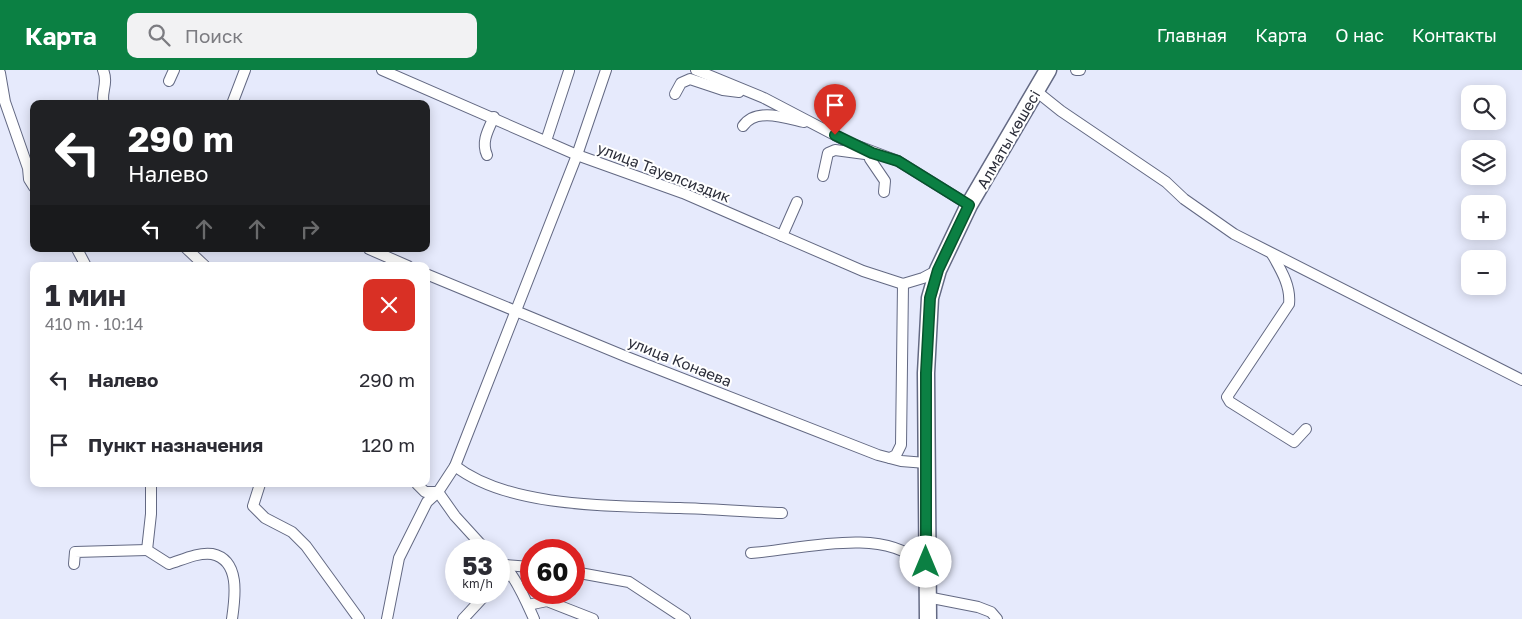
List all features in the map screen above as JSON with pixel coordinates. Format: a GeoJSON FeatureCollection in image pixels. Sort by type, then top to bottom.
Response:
{"type":"FeatureCollection","features":[{"type":"Feature","properties":{"kind":"main road","name":"Алматы көшесі"},"geometry":{"type":"LineString","coordinates":[[928,619],[926,463],[927,337],[930,298],[938,270],[969,205],[1048,70]]}},
{"type":"Feature","properties":{"kind":"street"},"geometry":{"type":"LineString","coordinates":[[102,100],[107,79],[103,70]]}},
{"type":"Feature","properties":{"kind":"street"},"geometry":{"type":"LineString","coordinates":[[169,81],[174,70]]}},
{"type":"Feature","properties":{"kind":"street"},"geometry":{"type":"LineString","coordinates":[[234,100],[245,70]]}},
{"type":"Feature","properties":{"kind":"street","name":"улица Тауелсиздик"},"geometry":{"type":"LineString","coordinates":[[382,70],[494,117],[577,155],[683,194],[863,271],[903,284]]}},
{"type":"Feature","properties":{"kind":"street"},"geometry":{"type":"LineString","coordinates":[[387,619],[399,558],[427,502],[438,492],[455,466],[577,155],[606,70]]}},
{"type":"Feature","properties":{"kind":"street"},"geometry":{"type":"LineString","coordinates":[[696,70],[750,93],[868,151],[898,161],[969,205]]}},
{"type":"Feature","properties":{"kind":"street"},"geometry":{"type":"LineString","coordinates":[[546,141],[569,71]]}},
{"type":"Feature","properties":{"kind":"street"},"geometry":{"type":"LineString","coordinates":[[0,73],[6,102],[28,168],[30,181]]}},
{"type":"Feature","properties":{"kind":"street"},"geometry":{"type":"LineString","coordinates":[[675,94],[682,83],[690,79],[723,90],[750,93]]}},
{"type":"Feature","properties":{"kind":"street"},"geometry":{"type":"LineString","coordinates":[[1036,91],[1081,125],[1166,182],[1184,199],[1234,234],[1522,380]]}},
{"type":"Feature","properties":{"kind":"street"},"geometry":{"type":"LineString","coordinates":[[743,126],[746,121],[756,115],[775,116],[820,127]]}},
{"type":"Feature","properties":{"kind":"street"},"geometry":{"type":"LineString","coordinates":[[487,156],[483,148],[485,137],[494,117]]}},
{"type":"Feature","properties":{"kind":"street"},"geometry":{"type":"LineString","coordinates":[[823,176],[828,153],[835,150],[865,154],[868,151]]}},
{"type":"Feature","properties":{"kind":"street"},"geometry":{"type":"LineString","coordinates":[[868,151],[870,159],[885,181],[884,192]]}},
{"type":"Feature","properties":{"kind":"street"},"geometry":{"type":"LineString","coordinates":[[782,236],[797,202]]}},
{"type":"Feature","properties":{"kind":"street"},"geometry":{"type":"LineString","coordinates":[[190,252],[201,262]]}},
{"type":"Feature","properties":{"kind":"street"},"geometry":{"type":"LineString","coordinates":[[385,252],[401,262]]}},
{"type":"Feature","properties":{"kind":"street"},"geometry":{"type":"LineString","coordinates":[[1272,254],[1287,283],[1290,296],[1289,304],[1227,397],[1230,402],[1294,442],[1306,429]]}},
{"type":"Feature","properties":{"kind":"street"},"geometry":{"type":"LineString","coordinates":[[890,458],[896,455],[901,445],[903,284],[923,278],[938,270]]}},
{"type":"Feature","properties":{"kind":"street","name":"улица Конаева"},"geometry":{"type":"LineString","coordinates":[[430,276],[772,414],[890,458],[926,463]]}},
{"type":"Feature","properties":{"kind":"street"},"geometry":{"type":"LineString","coordinates":[[455,466],[466,475],[510,491],[554,501],[782,513]]}},
{"type":"Feature","properties":{"kind":"street"},"geometry":{"type":"LineString","coordinates":[[147,550],[151,514],[150,487]]}},
{"type":"Feature","properties":{"kind":"street"},"geometry":{"type":"LineString","coordinates":[[259,487],[253,506],[265,518],[292,532],[306,546],[358,619]]}},
{"type":"Feature","properties":{"kind":"street"},"geometry":{"type":"LineString","coordinates":[[420,487],[425,492],[438,492]]}},
{"type":"Feature","properties":{"kind":"street"},"geometry":{"type":"LineString","coordinates":[[438,492],[455,516],[476,539]]}},
{"type":"Feature","properties":{"kind":"street"},"geometry":{"type":"LineString","coordinates":[[751,553],[843,542],[898,548],[909,552],[919,562],[926,562]]}},
{"type":"Feature","properties":{"kind":"street"},"geometry":{"type":"LineString","coordinates":[[74,564],[75,552],[147,550],[169,564],[196,555],[212,554],[224,561],[232,571],[235,585],[232,619]]}},
{"type":"Feature","properties":{"kind":"street"},"geometry":{"type":"LineString","coordinates":[[510,574],[534,619]]}},
{"type":"Feature","properties":{"kind":"street"},"geometry":{"type":"LineString","coordinates":[[585,574],[629,582],[685,619]]}},
{"type":"Feature","properties":{"kind":"street"},"geometry":{"type":"LineString","coordinates":[[927,597],[978,606],[991,612],[997,619]]}},
{"type":"Feature","properties":{"kind":"street"},"geometry":{"type":"LineString","coordinates":[[528,605],[547,600],[591,619]]}},
{"type":"Feature","properties":{"kind":"street"},"geometry":{"type":"LineString","coordinates":[[463,619],[477,604]]}},
{"type":"Feature","properties":{"kind":"route"},"geometry":{"type":"LineString","coordinates":[[835,135],[872,153],[898,161],[969,205],[938,270],[930,298],[926,373],[926,562]]}}]}
